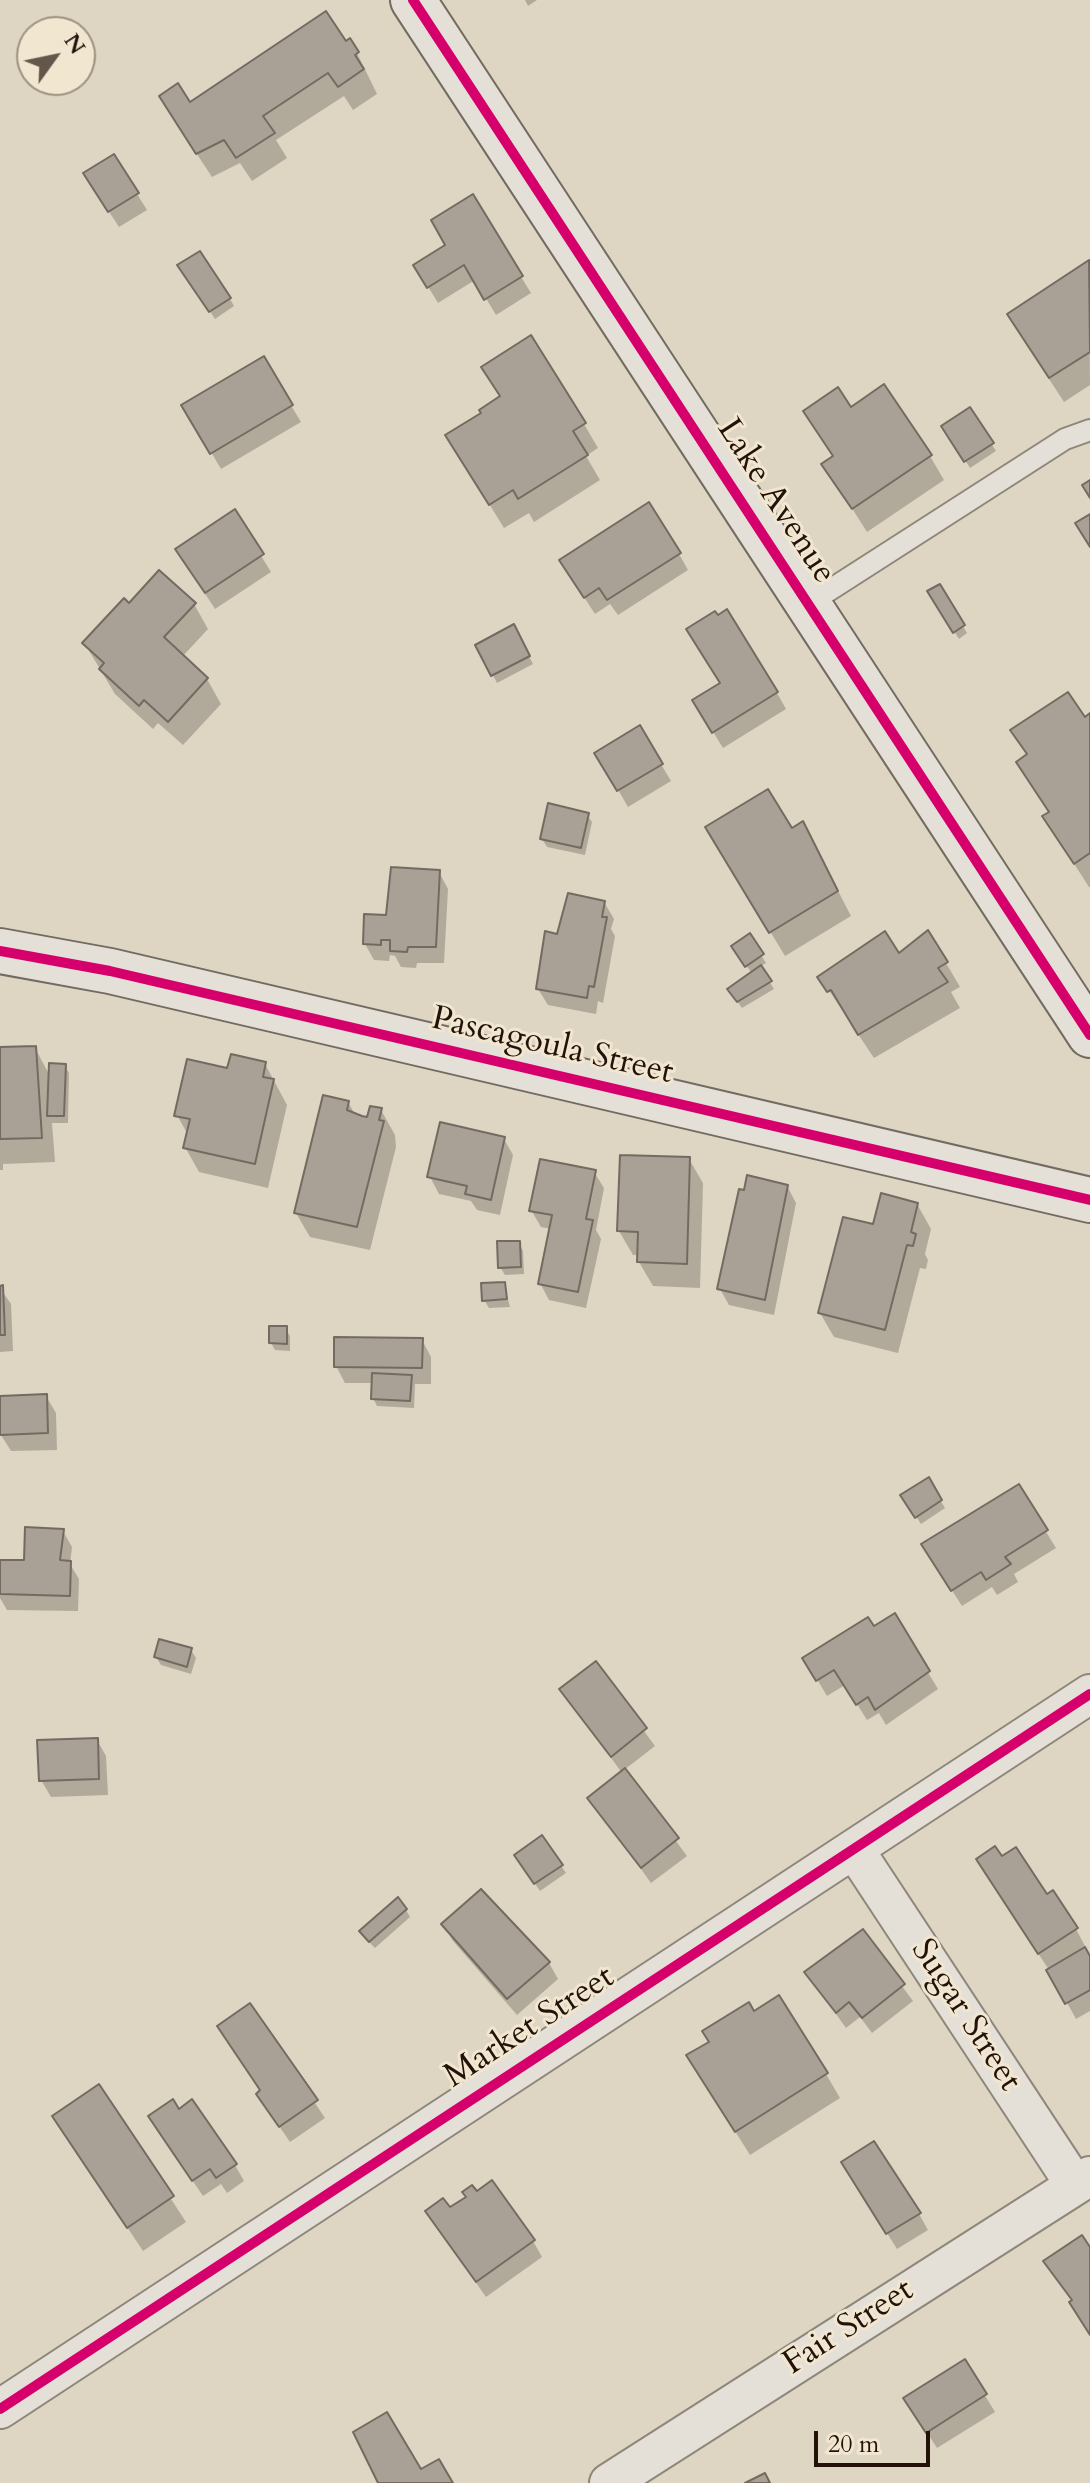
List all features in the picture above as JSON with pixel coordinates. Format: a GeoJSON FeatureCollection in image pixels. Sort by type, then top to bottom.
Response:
{"type":"FeatureCollection","features":[{"type":"Feature","properties":{"kind":"street","name":"Lake Avenue"},"geometry":{"type":"LineString","coordinates":[[413,0],[1090,1035]]}},
{"type":"Feature","properties":{"kind":"street","name":"Pascagoula Street"},"geometry":{"type":"LineString","coordinates":[[0,951],[110,971],[927,1165],[1090,1200]]}},
{"type":"Feature","properties":{"kind":"street","name":"Market Street"},"geometry":{"type":"LineString","coordinates":[[0,2409],[1090,1694]]}},
{"type":"Feature","properties":{"kind":"street","name":"Sugar Street"},"geometry":{"type":"LineString","coordinates":[[854,1849],[1082,2180]]}},
{"type":"Feature","properties":{"kind":"street","name":"Fair Street"},"geometry":{"type":"LineString","coordinates":[[609,2483],[1082,2180]]}},
{"type":"Feature","properties":{"kind":"lane"},"geometry":{"type":"LineString","coordinates":[[808,604],[1065,439],[1090,430]]}},
{"type":"Feature","properties":{"kind":"building"},"geometry":{"type":"Polygon","coordinates":[[[326,11],[346,41],[350,38],[359,52],[355,55],[364,69],[338,87],[328,73],[263,116],[275,133],[236,158],[224,140],[196,154],[159,96],[178,83],[190,102],[326,11]]]}},
{"type":"Feature","properties":{"kind":"building"},"geometry":{"type":"Polygon","coordinates":[[[114,154],[139,193],[108,212],[83,173],[114,154]]]}},
{"type":"Feature","properties":{"kind":"building"},"geometry":{"type":"Polygon","coordinates":[[[473,194],[523,276],[484,300],[464,265],[427,288],[413,265],[445,245],[431,220],[473,194]]]}},
{"type":"Feature","properties":{"kind":"building"},"geometry":{"type":"Polygon","coordinates":[[[200,251],[231,298],[209,312],[177,265],[200,251]]]}},
{"type":"Feature","properties":{"kind":"building"},"geometry":{"type":"Polygon","coordinates":[[[1089,260],[1090,352],[1049,378],[1007,314],[1089,260]]]}},
{"type":"Feature","properties":{"kind":"building"},"geometry":{"type":"Polygon","coordinates":[[[531,335],[586,423],[573,431],[588,455],[518,499],[513,490],[489,505],[445,435],[481,413],[479,410],[500,396],[481,367],[531,335]]]}},
{"type":"Feature","properties":{"kind":"building"},"geometry":{"type":"Polygon","coordinates":[[[264,356],[293,405],[210,454],[181,405],[264,356]]]}},
{"type":"Feature","properties":{"kind":"building"},"geometry":{"type":"Polygon","coordinates":[[[884,384],[932,455],[852,509],[821,464],[833,456],[803,411],[838,387],[851,407],[884,384]]]}},
{"type":"Feature","properties":{"kind":"building"},"geometry":{"type":"Polygon","coordinates":[[[970,407],[994,443],[964,462],[941,426],[970,407]]]}},
{"type":"Feature","properties":{"kind":"building"},"geometry":{"type":"Polygon","coordinates":[[[1090,480],[1090,498],[1082,485],[1090,480]]]}},
{"type":"Feature","properties":{"kind":"building"},"geometry":{"type":"Polygon","coordinates":[[[649,502],[681,553],[607,600],[599,588],[584,598],[559,560],[649,502]]]}},
{"type":"Feature","properties":{"kind":"building"},"geometry":{"type":"Polygon","coordinates":[[[235,509],[264,554],[205,593],[175,549],[235,509]]]}},
{"type":"Feature","properties":{"kind":"building"},"geometry":{"type":"Polygon","coordinates":[[[1090,514],[1090,547],[1075,523],[1090,514]]]}},
{"type":"Feature","properties":{"kind":"building"},"geometry":{"type":"Polygon","coordinates":[[[159,570],[196,603],[164,637],[208,678],[168,722],[144,700],[139,706],[99,669],[104,663],[82,643],[124,598],[129,603],[159,570]]]}},
{"type":"Feature","properties":{"kind":"building"},"geometry":{"type":"Polygon","coordinates":[[[940,584],[965,625],[953,633],[927,591],[940,584]]]}},
{"type":"Feature","properties":{"kind":"building"},"geometry":{"type":"Polygon","coordinates":[[[727,609],[778,692],[712,733],[692,700],[720,683],[686,629],[715,611],[718,615],[727,609]]]}},
{"type":"Feature","properties":{"kind":"building"},"geometry":{"type":"Polygon","coordinates":[[[514,624],[530,656],[491,676],[475,645],[514,624]]]}},
{"type":"Feature","properties":{"kind":"building"},"geometry":{"type":"Polygon","coordinates":[[[1068,692],[1085,717],[1090,713],[1090,853],[1074,864],[1042,816],[1049,812],[1016,762],[1027,754],[1010,730],[1068,692]]]}},
{"type":"Feature","properties":{"kind":"building"},"geometry":{"type":"Polygon","coordinates":[[[640,725],[663,764],[617,791],[594,753],[640,725]]]}},
{"type":"Feature","properties":{"kind":"building"},"geometry":{"type":"Polygon","coordinates":[[[768,789],[792,828],[803,821],[838,891],[769,933],[705,827],[768,789]]]}},
{"type":"Feature","properties":{"kind":"building"},"geometry":{"type":"Polygon","coordinates":[[[548,803],[589,813],[581,848],[540,839],[548,803]]]}},
{"type":"Feature","properties":{"kind":"building"},"geometry":{"type":"Polygon","coordinates":[[[391,867],[440,870],[436,947],[408,947],[407,952],[390,951],[390,940],[381,940],[381,945],[363,944],[364,914],[386,915],[391,867]]]}},
{"type":"Feature","properties":{"kind":"building"},"geometry":{"type":"Polygon","coordinates":[[[568,893],[605,901],[602,917],[607,917],[594,987],[589,986],[587,998],[536,989],[545,931],[557,934],[568,893]]]}},
{"type":"Feature","properties":{"kind":"building"},"geometry":{"type":"Polygon","coordinates":[[[928,930],[948,962],[938,968],[948,982],[858,1035],[831,990],[827,992],[817,977],[885,931],[899,953],[928,930]]]}},
{"type":"Feature","properties":{"kind":"building"},"geometry":{"type":"Polygon","coordinates":[[[750,933],[764,954],[745,967],[731,946],[750,933]]]}},
{"type":"Feature","properties":{"kind":"building"},"geometry":{"type":"Polygon","coordinates":[[[761,965],[772,981],[737,1002],[727,989],[761,965]]]}},
{"type":"Feature","properties":{"kind":"building"},"geometry":{"type":"Polygon","coordinates":[[[36,1046],[42,1138],[0,1139],[0,1047],[36,1046]]]}},
{"type":"Feature","properties":{"kind":"building"},"geometry":{"type":"Polygon","coordinates":[[[231,1054],[266,1062],[263,1077],[274,1079],[255,1164],[183,1148],[190,1119],[174,1116],[187,1059],[227,1068],[231,1054]]]}},
{"type":"Feature","properties":{"kind":"building"},"geometry":{"type":"Polygon","coordinates":[[[49,1063],[66,1064],[64,1116],[47,1116],[49,1063]]]}},
{"type":"Feature","properties":{"kind":"building"},"geometry":{"type":"Polygon","coordinates":[[[323,1095],[349,1101],[347,1110],[362,1116],[367,1117],[370,1106],[382,1108],[379,1120],[384,1121],[357,1227],[294,1213],[323,1095]]]}},
{"type":"Feature","properties":{"kind":"building"},"geometry":{"type":"Polygon","coordinates":[[[440,1122],[505,1137],[491,1200],[465,1194],[467,1186],[427,1177],[440,1122]]]}},
{"type":"Feature","properties":{"kind":"building"},"geometry":{"type":"Polygon","coordinates":[[[620,1155],[690,1157],[687,1264],[637,1262],[638,1232],[617,1231],[620,1155]]]}},
{"type":"Feature","properties":{"kind":"building"},"geometry":{"type":"Polygon","coordinates":[[[540,1159],[596,1170],[586,1219],[593,1220],[578,1292],[538,1284],[552,1215],[529,1211],[540,1159]]]}},
{"type":"Feature","properties":{"kind":"building"},"geometry":{"type":"Polygon","coordinates":[[[747,1175],[788,1185],[765,1300],[717,1289],[739,1189],[744,1190],[747,1175]]]}},
{"type":"Feature","properties":{"kind":"building"},"geometry":{"type":"Polygon","coordinates":[[[881,1193],[918,1203],[911,1232],[916,1234],[913,1246],[907,1245],[885,1330],[818,1313],[843,1217],[873,1224],[881,1193]]]}},
{"type":"Feature","properties":{"kind":"building"},"geometry":{"type":"Polygon","coordinates":[[[497,1241],[520,1241],[521,1267],[498,1268],[497,1241]]]}},
{"type":"Feature","properties":{"kind":"building"},"geometry":{"type":"Polygon","coordinates":[[[505,1282],[507,1299],[482,1301],[481,1283],[505,1282]]]}},
{"type":"Feature","properties":{"kind":"building"},"geometry":{"type":"Polygon","coordinates":[[[3,1285],[5,1335],[0,1335],[0,1286],[3,1285]]]}},
{"type":"Feature","properties":{"kind":"building"},"geometry":{"type":"Polygon","coordinates":[[[269,1326],[287,1326],[287,1344],[269,1343],[269,1326]]]}},
{"type":"Feature","properties":{"kind":"building"},"geometry":{"type":"Polygon","coordinates":[[[334,1337],[423,1338],[422,1368],[334,1367],[334,1337]]]}},
{"type":"Feature","properties":{"kind":"building"},"geometry":{"type":"Polygon","coordinates":[[[372,1373],[412,1375],[410,1401],[371,1399],[372,1373]]]}},
{"type":"Feature","properties":{"kind":"building"},"geometry":{"type":"Polygon","coordinates":[[[47,1394],[48,1433],[0,1435],[0,1396],[47,1394]]]}},
{"type":"Feature","properties":{"kind":"building"},"geometry":{"type":"Polygon","coordinates":[[[929,1477],[942,1500],[915,1518],[900,1495],[929,1477]]]}},
{"type":"Feature","properties":{"kind":"building"},"geometry":{"type":"Polygon","coordinates":[[[1019,1484],[1048,1530],[1005,1557],[1011,1564],[986,1580],[981,1572],[951,1591],[921,1544],[1019,1484]]]}},
{"type":"Feature","properties":{"kind":"building"},"geometry":{"type":"Polygon","coordinates":[[[25,1527],[64,1529],[60,1560],[71,1561],[70,1596],[0,1594],[0,1560],[24,1560],[25,1527]]]}},
{"type":"Feature","properties":{"kind":"building"},"geometry":{"type":"Polygon","coordinates":[[[895,1613],[930,1671],[875,1710],[868,1697],[856,1705],[834,1670],[816,1681],[802,1658],[868,1617],[874,1626],[895,1613]]]}},
{"type":"Feature","properties":{"kind":"building"},"geometry":{"type":"Polygon","coordinates":[[[159,1639],[192,1648],[187,1667],[154,1657],[159,1639]]]}},
{"type":"Feature","properties":{"kind":"building"},"geometry":{"type":"Polygon","coordinates":[[[596,1661],[647,1728],[611,1757],[559,1689],[596,1661]]]}},
{"type":"Feature","properties":{"kind":"building"},"geometry":{"type":"Polygon","coordinates":[[[98,1738],[99,1779],[39,1781],[37,1740],[98,1738]]]}},
{"type":"Feature","properties":{"kind":"building"},"geometry":{"type":"Polygon","coordinates":[[[625,1768],[679,1838],[641,1868],[587,1798],[625,1768]]]}},
{"type":"Feature","properties":{"kind":"building"},"geometry":{"type":"Polygon","coordinates":[[[542,1835],[563,1865],[534,1884],[514,1855],[542,1835]]]}},
{"type":"Feature","properties":{"kind":"building"},"geometry":{"type":"Polygon","coordinates":[[[995,1846],[1002,1856],[1016,1847],[1047,1894],[1053,1890],[1078,1928],[1038,1954],[976,1859],[995,1846]]]}},
{"type":"Feature","properties":{"kind":"building"},"geometry":{"type":"Polygon","coordinates":[[[481,1889],[550,1962],[507,1999],[441,1924],[481,1889]]]}},
{"type":"Feature","properties":{"kind":"building"},"geometry":{"type":"Polygon","coordinates":[[[398,1897],[407,1909],[369,1942],[359,1931],[398,1897]]]}},
{"type":"Feature","properties":{"kind":"building"},"geometry":{"type":"Polygon","coordinates":[[[863,1929],[905,1984],[862,2018],[849,2002],[836,2013],[804,1972],[863,1929]]]}},
{"type":"Feature","properties":{"kind":"building"},"geometry":{"type":"Polygon","coordinates":[[[1085,1947],[1090,1956],[1090,1990],[1065,2004],[1046,1970],[1085,1947]]]}},
{"type":"Feature","properties":{"kind":"building"},"geometry":{"type":"Polygon","coordinates":[[[779,1995],[828,2073],[735,2132],[686,2055],[709,2042],[702,2031],[749,2002],[754,2011],[779,1995]]]}},
{"type":"Feature","properties":{"kind":"building"},"geometry":{"type":"Polygon","coordinates":[[[250,2003],[318,2100],[279,2127],[256,2094],[260,2090],[217,2026],[250,2003]]]}},
{"type":"Feature","properties":{"kind":"building"},"geometry":{"type":"Polygon","coordinates":[[[99,2084],[174,2196],[127,2228],[52,2116],[99,2084]]]}},
{"type":"Feature","properties":{"kind":"building"},"geometry":{"type":"Polygon","coordinates":[[[173,2099],[179,2109],[192,2099],[237,2164],[216,2178],[210,2169],[192,2181],[148,2116],[173,2099]]]}},
{"type":"Feature","properties":{"kind":"building"},"geometry":{"type":"Polygon","coordinates":[[[874,2141],[921,2213],[886,2234],[841,2162],[874,2141]]]}},
{"type":"Feature","properties":{"kind":"building"},"geometry":{"type":"Polygon","coordinates":[[[492,2180],[535,2240],[476,2282],[425,2211],[443,2198],[450,2207],[466,2197],[462,2192],[472,2185],[477,2191],[492,2180]]]}},
{"type":"Feature","properties":{"kind":"building"},"geometry":{"type":"Polygon","coordinates":[[[1082,2235],[1090,2247],[1090,2335],[1069,2302],[1072,2300],[1043,2261],[1082,2235]]]}},
{"type":"Feature","properties":{"kind":"building"},"geometry":{"type":"Polygon","coordinates":[[[965,2359],[987,2394],[926,2433],[903,2398],[965,2359]]]}},
{"type":"Feature","properties":{"kind":"building"},"geometry":{"type":"Polygon","coordinates":[[[387,2412],[421,2469],[439,2459],[453,2483],[378,2483],[353,2432],[387,2412]]]}},
{"type":"Feature","properties":{"kind":"building"},"geometry":{"type":"Polygon","coordinates":[[[765,2473],[770,2483],[745,2483],[765,2473]]]}},
{"type":"Feature","properties":{"kind":"cycle path"},"geometry":{"type":"LineString","coordinates":[[413,0],[1090,1035]]}},
{"type":"Feature","properties":{"kind":"cycle path"},"geometry":{"type":"LineString","coordinates":[[0,951],[110,971],[1090,1200]]}},
{"type":"Feature","properties":{"kind":"cycle path"},"geometry":{"type":"LineString","coordinates":[[0,2409],[1090,1694]]}}]}
